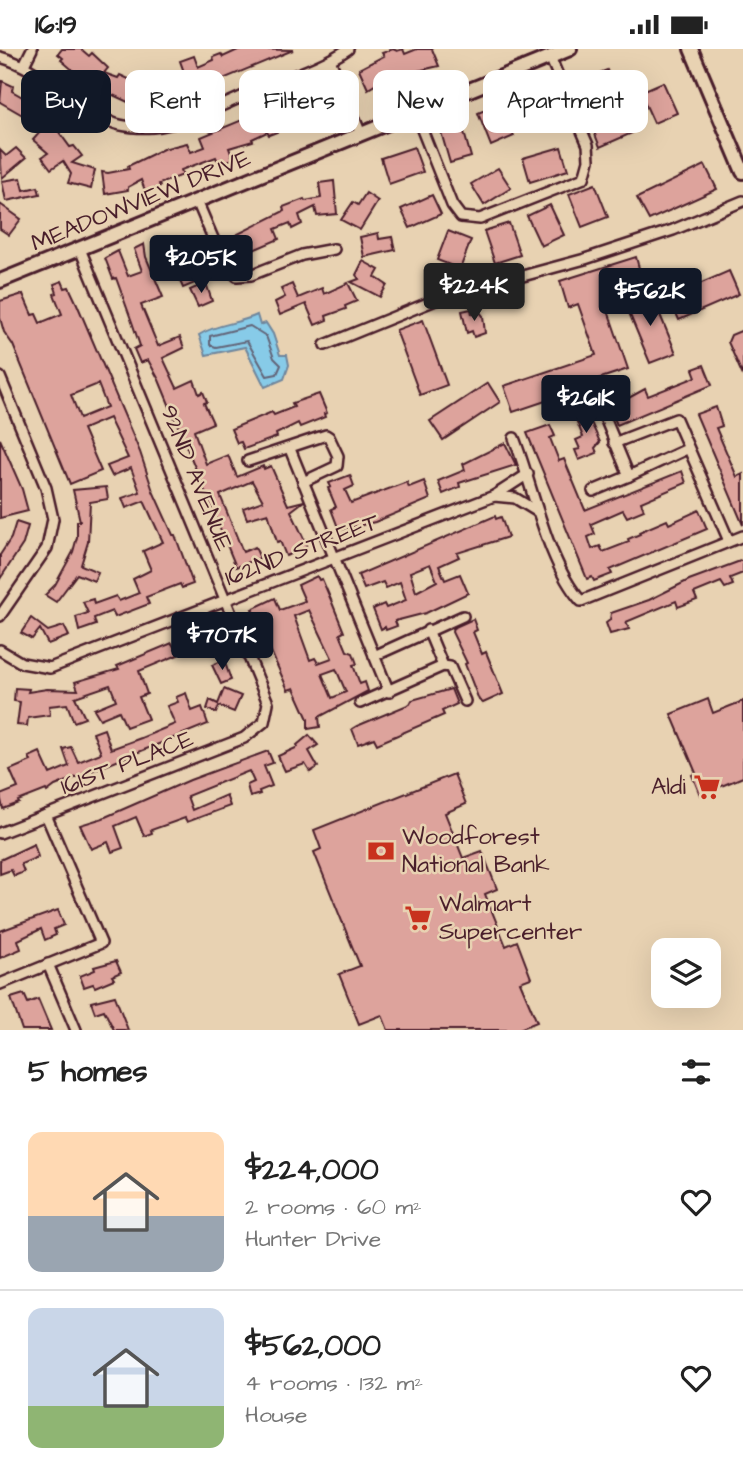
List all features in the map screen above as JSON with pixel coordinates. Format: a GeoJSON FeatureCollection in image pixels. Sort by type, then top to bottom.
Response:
{"type":"FeatureCollection","features":[{"type":"Feature","properties":{"kind":"street"},"geometry":{"type":"LineString","coordinates":[[24,65],[32,49]]}},
{"type":"Feature","properties":{"kind":"street"},"geometry":{"type":"LineString","coordinates":[[0,57],[24,65],[114,124],[152,127],[186,120],[330,60],[348,49]]}},
{"type":"Feature","properties":{"kind":"street","name":"MEADOWVIEW DRIVE"},"geometry":{"type":"LineString","coordinates":[[469,90],[570,49]]}},
{"type":"Feature","properties":{"kind":"street"},"geometry":{"type":"LineString","coordinates":[[691,49],[743,172]]}},
{"type":"Feature","properties":{"kind":"street"},"geometry":{"type":"LineString","coordinates":[[423,133],[452,205],[461,217],[480,219],[584,178],[589,160],[588,145],[550,57]]}},
{"type":"Feature","properties":{"kind":"street"},"geometry":{"type":"LineString","coordinates":[[330,60],[361,134]]}},
{"type":"Feature","properties":{"kind":"street","name":"MEADOWVIEW DRIVE"},"geometry":{"type":"LineString","coordinates":[[0,281],[373,129]]}},
{"type":"Feature","properties":{"kind":"street"},"geometry":{"type":"LineString","coordinates":[[197,201],[224,264],[237,276],[251,275],[302,255],[334,249]]}},
{"type":"Feature","properties":{"kind":"street"},"geometry":{"type":"LineString","coordinates":[[326,345],[438,299],[585,259],[673,230],[743,201]]}},
{"type":"Feature","properties":{"kind":"street","name":"92ND AVENUE"},"geometry":{"type":"LineString","coordinates":[[80,249],[268,703],[264,722]]}},
{"type":"Feature","properties":{"kind":"street"},"geometry":{"type":"LineString","coordinates":[[0,377],[48,495],[52,519],[47,548],[0,616]]}},
{"type":"Feature","properties":{"kind":"street"},"geometry":{"type":"LineString","coordinates":[[603,413],[629,476]]}},
{"type":"Feature","properties":{"kind":"street"},"geometry":{"type":"LineString","coordinates":[[614,443],[676,419],[729,541]]}},
{"type":"Feature","properties":{"kind":"street"},"geometry":{"type":"LineString","coordinates":[[248,461],[326,435],[338,456],[337,466],[303,482]]}},
{"type":"Feature","properties":{"kind":"street"},"geometry":{"type":"LineString","coordinates":[[514,438],[528,474],[538,512],[570,588],[581,600],[743,536]]}},
{"type":"Feature","properties":{"kind":"street"},"geometry":{"type":"LineString","coordinates":[[290,449],[389,692]]}},
{"type":"Feature","properties":{"kind":"street"},"geometry":{"type":"LineString","coordinates":[[593,491],[687,449]]}},
{"type":"Feature","properties":{"kind":"street","name":"162ND STREET"},"geometry":{"type":"LineString","coordinates":[[0,650],[22,663],[50,667],[495,496],[528,474]]}},
{"type":"Feature","properties":{"kind":"street"},"geometry":{"type":"LineString","coordinates":[[495,496],[515,498],[538,512]]}},
{"type":"Feature","properties":{"kind":"street"},"geometry":{"type":"LineString","coordinates":[[374,656],[463,616]]}},
{"type":"Feature","properties":{"kind":"street"},"geometry":{"type":"LineString","coordinates":[[428,631],[443,666]]}},
{"type":"Feature","properties":{"kind":"street"},"geometry":{"type":"LineString","coordinates":[[360,703],[443,666],[450,667],[465,701]]}},
{"type":"Feature","properties":{"kind":"street","name":"161ST PLACE"},"geometry":{"type":"LineString","coordinates":[[0,833],[244,738],[264,722]]}},
{"type":"Feature","properties":{"kind":"street"},"geometry":{"type":"LineString","coordinates":[[0,984],[101,943],[46,815]]}},
{"type":"Feature","properties":{"kind":"street"},"geometry":{"type":"LineString","coordinates":[[48,964],[76,1030]]}},
{"type":"Feature","properties":{"kind":"water"},"geometry":{"type":"Polygon","coordinates":[[[257,315],[260,325],[266,323],[273,334],[280,355],[287,355],[289,365],[284,379],[265,387],[245,347],[206,355],[199,335],[257,315]]]}},
{"type":"Feature","properties":{"kind":"building"},"geometry":{"type":"Polygon","coordinates":[[[62,49],[81,49],[89,56],[92,53],[108,68],[72,70],[58,54],[62,49]]]}},
{"type":"Feature","properties":{"kind":"building"},"geometry":{"type":"Polygon","coordinates":[[[240,49],[293,50],[239,70],[225,78],[225,70],[183,70],[180,61],[194,56],[198,67],[214,60],[213,57],[221,54],[223,57],[240,49]]]}},
{"type":"Feature","properties":{"kind":"building"},"geometry":{"type":"Polygon","coordinates":[[[393,49],[403,49],[405,54],[417,49],[432,49],[439,66],[422,70],[373,70],[373,86],[368,89],[359,69],[384,56],[382,53],[393,49]]]}},
{"type":"Feature","properties":{"kind":"building"},"geometry":{"type":"Polygon","coordinates":[[[111,76],[125,77],[125,101],[111,94],[111,76]]]}},
{"type":"Feature","properties":{"kind":"building"},"geometry":{"type":"Polygon","coordinates":[[[2,81],[13,86],[12,91],[21,96],[21,114],[0,102],[2,81]]]}},
{"type":"Feature","properties":{"kind":"building"},"geometry":{"type":"Polygon","coordinates":[[[663,82],[677,113],[654,123],[648,110],[648,89],[663,82]]]}},
{"type":"Feature","properties":{"kind":"building"},"geometry":{"type":"Polygon","coordinates":[[[483,111],[483,126],[478,113],[483,111]]]}},
{"type":"Feature","properties":{"kind":"building"},"geometry":{"type":"Polygon","coordinates":[[[239,121],[239,133],[265,133],[252,139],[253,141],[229,148],[233,159],[219,164],[216,157],[181,170],[183,175],[159,184],[160,187],[146,193],[141,180],[128,187],[128,190],[105,194],[102,172],[129,169],[128,166],[163,149],[187,143],[191,152],[205,147],[201,137],[211,133],[225,133],[225,127],[239,121]]]}},
{"type":"Feature","properties":{"kind":"building"},"geometry":{"type":"Polygon","coordinates":[[[39,133],[60,133],[70,147],[74,146],[82,156],[72,163],[95,170],[91,189],[68,183],[71,174],[63,161],[51,169],[42,157],[48,153],[33,140],[39,133]]]}},
{"type":"Feature","properties":{"kind":"building"},"geometry":{"type":"Polygon","coordinates":[[[441,133],[464,133],[471,157],[450,163],[441,133]]]}},
{"type":"Feature","properties":{"kind":"building"},"geometry":{"type":"Polygon","coordinates":[[[486,133],[513,133],[514,136],[491,146],[486,133]]]}},
{"type":"Feature","properties":{"kind":"building"},"geometry":{"type":"Polygon","coordinates":[[[595,133],[632,133],[600,147],[595,133]]]}},
{"type":"Feature","properties":{"kind":"building"},"geometry":{"type":"Polygon","coordinates":[[[414,147],[423,172],[389,184],[381,158],[414,147]]]}},
{"type":"Feature","properties":{"kind":"building"},"geometry":{"type":"Polygon","coordinates":[[[561,147],[568,170],[530,182],[523,158],[561,147]]]}},
{"type":"Feature","properties":{"kind":"building"},"geometry":{"type":"Polygon","coordinates":[[[16,148],[26,158],[2,178],[0,150],[6,156],[16,148]]]}},
{"type":"Feature","properties":{"kind":"building"},"geometry":{"type":"Polygon","coordinates":[[[705,165],[717,189],[649,220],[637,198],[705,165]]]}},
{"type":"Feature","properties":{"kind":"building"},"geometry":{"type":"Polygon","coordinates":[[[498,168],[511,188],[484,205],[471,184],[498,168]]]}},
{"type":"Feature","properties":{"kind":"building"},"geometry":{"type":"Polygon","coordinates":[[[21,178],[24,190],[38,187],[40,194],[6,201],[2,181],[21,178]]]}},
{"type":"Feature","properties":{"kind":"building"},"geometry":{"type":"Polygon","coordinates":[[[334,181],[337,214],[317,216],[315,207],[299,215],[302,224],[292,229],[290,223],[275,229],[279,239],[244,254],[236,235],[284,211],[283,207],[304,199],[321,198],[319,183],[334,181]]]}},
{"type":"Feature","properties":{"kind":"building"},"geometry":{"type":"Polygon","coordinates":[[[595,184],[608,217],[582,227],[569,194],[595,184]]]}},
{"type":"Feature","properties":{"kind":"building"},"geometry":{"type":"Polygon","coordinates":[[[366,193],[378,201],[360,230],[341,220],[353,202],[358,205],[366,193]]]}},
{"type":"Feature","properties":{"kind":"building"},"geometry":{"type":"Polygon","coordinates":[[[432,195],[441,214],[410,228],[401,209],[432,195]]]}},
{"type":"Feature","properties":{"kind":"building"},"geometry":{"type":"Polygon","coordinates":[[[0,204],[21,219],[9,235],[0,229],[0,204]]]}},
{"type":"Feature","properties":{"kind":"building"},"geometry":{"type":"Polygon","coordinates":[[[550,205],[564,235],[541,246],[527,216],[550,205]]]}},
{"type":"Feature","properties":{"kind":"building"},"geometry":{"type":"Polygon","coordinates":[[[509,223],[520,255],[495,263],[484,231],[509,223]]]}},
{"type":"Feature","properties":{"kind":"building"},"geometry":{"type":"Polygon","coordinates":[[[448,231],[471,240],[460,269],[437,260],[448,231]]]}},
{"type":"Feature","properties":{"kind":"building"},"geometry":{"type":"Polygon","coordinates":[[[378,233],[379,239],[392,237],[395,250],[364,257],[360,237],[378,233]]]}},
{"type":"Feature","properties":{"kind":"building"},"geometry":{"type":"Polygon","coordinates":[[[176,237],[181,248],[190,244],[200,268],[191,273],[195,283],[183,288],[163,242],[176,237]]]}},
{"type":"Feature","properties":{"kind":"building"},"geometry":{"type":"Polygon","coordinates":[[[144,244],[146,257],[163,297],[141,305],[158,346],[180,337],[184,348],[163,358],[177,388],[194,380],[199,394],[203,392],[207,402],[204,403],[213,423],[194,431],[206,464],[228,455],[237,477],[263,466],[264,469],[271,466],[288,505],[304,501],[291,511],[306,548],[286,556],[280,541],[277,542],[268,513],[247,519],[243,508],[263,501],[252,481],[220,495],[243,552],[255,547],[260,558],[236,567],[159,380],[148,360],[140,363],[134,349],[140,346],[116,278],[113,279],[105,258],[118,251],[128,276],[142,271],[134,249],[144,244]]]}},
{"type":"Feature","properties":{"kind":"building"},"geometry":{"type":"Polygon","coordinates":[[[636,257],[643,283],[603,296],[628,369],[592,381],[593,385],[513,412],[504,386],[596,355],[578,304],[568,308],[560,281],[636,257]]]}},
{"type":"Feature","properties":{"kind":"building"},"geometry":{"type":"Polygon","coordinates":[[[363,261],[379,270],[375,277],[387,285],[380,297],[351,282],[359,279],[356,275],[363,261]]]}},
{"type":"Feature","properties":{"kind":"building"},"geometry":{"type":"Polygon","coordinates":[[[729,271],[739,294],[679,320],[669,297],[729,271]]]}},
{"type":"Feature","properties":{"kind":"building"},"geometry":{"type":"Polygon","coordinates":[[[62,281],[65,288],[69,287],[77,304],[140,452],[153,491],[175,535],[193,584],[182,588],[180,584],[146,597],[149,604],[115,617],[112,611],[94,618],[96,625],[79,631],[76,617],[88,613],[83,602],[93,599],[94,604],[116,596],[119,601],[139,593],[133,579],[151,570],[143,551],[163,542],[144,501],[126,508],[122,498],[140,492],[131,468],[112,476],[107,466],[128,458],[109,418],[83,429],[101,471],[70,484],[13,345],[4,332],[0,318],[0,301],[23,294],[32,315],[36,314],[40,323],[62,314],[54,294],[57,293],[54,284],[62,281]],[[98,384],[71,395],[80,418],[107,407],[98,384]]]}},
{"type":"Feature","properties":{"kind":"building"},"geometry":{"type":"Polygon","coordinates":[[[206,283],[212,301],[198,307],[190,290],[206,283]]]}},
{"type":"Feature","properties":{"kind":"building"},"geometry":{"type":"Polygon","coordinates":[[[348,283],[357,301],[345,306],[346,309],[326,316],[327,320],[315,325],[306,304],[280,315],[275,302],[285,297],[281,289],[292,284],[298,298],[322,288],[324,294],[348,283]]]}},
{"type":"Feature","properties":{"kind":"building"},"geometry":{"type":"Polygon","coordinates":[[[651,293],[676,353],[650,363],[625,303],[651,293]]]}},
{"type":"Feature","properties":{"kind":"building"},"geometry":{"type":"Polygon","coordinates":[[[471,309],[472,314],[479,311],[483,316],[485,333],[474,337],[472,331],[467,333],[462,311],[471,309]]]}},
{"type":"Feature","properties":{"kind":"building"},"geometry":{"type":"Polygon","coordinates":[[[423,320],[447,385],[420,395],[396,330],[423,320]]]}},
{"type":"Feature","properties":{"kind":"building"},"geometry":{"type":"Polygon","coordinates":[[[743,330],[743,376],[728,342],[731,335],[743,330]]]}},
{"type":"Feature","properties":{"kind":"building"},"geometry":{"type":"Polygon","coordinates":[[[704,365],[712,385],[617,425],[610,408],[645,389],[648,396],[696,377],[693,369],[704,365]]]}},
{"type":"Feature","properties":{"kind":"building"},"geometry":{"type":"Polygon","coordinates":[[[488,383],[500,402],[443,440],[430,421],[488,383]]]}},
{"type":"Feature","properties":{"kind":"building"},"geometry":{"type":"Polygon","coordinates":[[[319,394],[327,413],[324,414],[325,417],[300,427],[298,423],[276,434],[277,437],[244,449],[241,442],[237,443],[231,429],[272,412],[274,415],[294,407],[292,403],[319,394]]]}},
{"type":"Feature","properties":{"kind":"building"},"geometry":{"type":"Polygon","coordinates":[[[584,407],[600,442],[595,448],[597,453],[579,460],[575,450],[580,449],[576,440],[583,437],[573,412],[584,407]]]}},
{"type":"Feature","properties":{"kind":"building"},"geometry":{"type":"Polygon","coordinates":[[[716,407],[722,426],[716,428],[737,477],[743,474],[743,525],[696,414],[716,407]]]}},
{"type":"Feature","properties":{"kind":"building"},"geometry":{"type":"Polygon","coordinates":[[[550,425],[555,436],[550,438],[559,461],[564,459],[585,510],[682,471],[686,483],[641,502],[644,510],[627,517],[623,510],[591,524],[595,534],[588,537],[592,549],[600,546],[603,552],[629,542],[628,539],[640,534],[639,532],[667,520],[669,524],[699,510],[707,529],[610,570],[612,574],[594,581],[592,577],[587,579],[527,433],[550,425]]]}},
{"type":"Feature","properties":{"kind":"building"},"geometry":{"type":"Polygon","coordinates":[[[0,439],[22,489],[28,511],[0,518],[0,439]]]}},
{"type":"Feature","properties":{"kind":"building"},"geometry":{"type":"Polygon","coordinates":[[[505,443],[516,465],[459,483],[460,487],[443,494],[438,481],[465,470],[463,464],[505,443]]]}},
{"type":"Feature","properties":{"kind":"building"},"geometry":{"type":"Polygon","coordinates":[[[350,475],[354,486],[345,490],[351,503],[407,482],[409,487],[424,481],[430,499],[375,522],[339,530],[331,509],[336,507],[328,488],[331,487],[329,483],[350,475]]]}},
{"type":"Feature","properties":{"kind":"building"},"geometry":{"type":"Polygon","coordinates":[[[106,487],[108,499],[90,502],[88,542],[81,565],[98,572],[94,581],[77,574],[56,602],[45,595],[55,585],[73,552],[77,537],[77,521],[80,521],[73,490],[106,487]]]}},
{"type":"Feature","properties":{"kind":"building"},"geometry":{"type":"Polygon","coordinates":[[[495,516],[496,519],[501,517],[508,537],[457,553],[459,557],[439,566],[445,580],[460,574],[468,593],[426,613],[395,621],[397,626],[386,630],[385,627],[381,629],[373,609],[384,604],[386,608],[406,600],[400,582],[386,588],[383,582],[364,589],[358,575],[495,516]],[[430,564],[410,572],[416,592],[437,581],[430,564]]]}},
{"type":"Feature","properties":{"kind":"building"},"geometry":{"type":"Polygon","coordinates":[[[16,522],[28,526],[23,544],[0,579],[0,555],[11,538],[16,522]]]}},
{"type":"Feature","properties":{"kind":"building"},"geometry":{"type":"Polygon","coordinates":[[[743,560],[743,573],[730,578],[733,585],[725,588],[721,582],[694,593],[697,600],[678,607],[676,601],[626,622],[629,629],[610,634],[606,623],[610,620],[611,613],[743,560]]]}},
{"type":"Feature","properties":{"kind":"building"},"geometry":{"type":"Polygon","coordinates":[[[317,576],[319,580],[322,579],[344,632],[340,634],[347,651],[353,653],[357,664],[353,665],[360,684],[365,682],[368,691],[319,717],[320,727],[308,729],[308,719],[294,688],[288,690],[252,609],[275,598],[280,610],[305,601],[298,585],[317,576]],[[309,610],[294,616],[310,660],[315,658],[318,663],[332,658],[309,610]],[[336,669],[322,674],[332,698],[346,692],[336,669]]]}},
{"type":"Feature","properties":{"kind":"building"},"geometry":{"type":"Polygon","coordinates":[[[31,618],[48,631],[64,626],[69,636],[48,644],[40,629],[32,639],[21,633],[31,618]]]}},
{"type":"Feature","properties":{"kind":"building"},"geometry":{"type":"Polygon","coordinates":[[[473,619],[477,630],[473,632],[482,654],[486,652],[503,694],[483,703],[479,700],[465,664],[467,663],[452,632],[453,628],[473,619]]]}},
{"type":"Feature","properties":{"kind":"building"},"geometry":{"type":"Polygon","coordinates":[[[212,629],[218,647],[208,651],[205,645],[200,646],[195,635],[212,629]]]}},
{"type":"Feature","properties":{"kind":"building"},"geometry":{"type":"Polygon","coordinates":[[[172,643],[178,655],[139,671],[147,694],[139,697],[148,719],[126,727],[119,711],[100,719],[94,709],[116,700],[110,685],[75,697],[85,718],[74,722],[67,704],[49,706],[50,715],[28,718],[27,726],[17,725],[20,702],[14,701],[15,688],[29,689],[28,692],[47,689],[78,690],[75,682],[119,669],[117,666],[172,643]]]}},
{"type":"Feature","properties":{"kind":"building"},"geometry":{"type":"Polygon","coordinates":[[[224,660],[231,680],[221,684],[212,665],[224,660]]]}},
{"type":"Feature","properties":{"kind":"building"},"geometry":{"type":"Polygon","coordinates":[[[224,689],[241,696],[234,712],[219,706],[216,713],[207,709],[210,700],[218,704],[224,689]]]}},
{"type":"Feature","properties":{"kind":"building"},"geometry":{"type":"Polygon","coordinates":[[[451,689],[457,704],[442,711],[444,715],[377,744],[374,738],[358,744],[352,729],[357,726],[410,704],[412,700],[451,689]]]}},
{"type":"Feature","properties":{"kind":"building"},"geometry":{"type":"Polygon","coordinates":[[[186,693],[192,711],[202,707],[208,724],[3,809],[0,795],[18,788],[10,770],[31,761],[29,757],[40,752],[50,774],[69,766],[63,749],[71,747],[78,762],[101,753],[93,733],[104,729],[111,749],[141,738],[175,724],[167,706],[178,702],[176,697],[186,693]]]}},
{"type":"Feature","properties":{"kind":"building"},"geometry":{"type":"Polygon","coordinates":[[[708,699],[713,713],[743,701],[743,777],[700,795],[692,775],[696,773],[671,714],[708,699]]]}},
{"type":"Feature","properties":{"kind":"building"},"geometry":{"type":"Polygon","coordinates":[[[309,735],[318,745],[309,751],[318,767],[310,772],[305,764],[285,771],[278,756],[298,747],[309,735]]]}},
{"type":"Feature","properties":{"kind":"building"},"geometry":{"type":"Polygon","coordinates":[[[268,751],[273,763],[264,766],[272,786],[259,791],[260,794],[250,797],[247,785],[254,782],[249,771],[187,796],[192,810],[226,795],[230,806],[187,822],[185,818],[151,830],[152,833],[144,836],[136,817],[115,826],[123,848],[112,852],[108,842],[91,849],[80,825],[268,751]]]}},
{"type":"Feature","properties":{"kind":"building","name":"Walmart Supercenter"},"geometry":{"type":"Polygon","coordinates":[[[454,774],[466,804],[445,813],[463,858],[482,851],[497,889],[485,894],[506,946],[517,941],[531,978],[520,982],[537,1022],[517,1030],[388,1030],[382,1015],[359,1024],[339,974],[360,966],[314,852],[321,849],[314,830],[454,774]]]}},
{"type":"Feature","properties":{"kind":"building"},"geometry":{"type":"Polygon","coordinates":[[[34,844],[38,857],[21,864],[24,872],[14,876],[11,870],[0,874],[0,860],[34,844]]]}},
{"type":"Feature","properties":{"kind":"building"},"geometry":{"type":"Polygon","coordinates":[[[58,910],[64,925],[54,929],[56,935],[45,940],[41,929],[18,940],[21,949],[0,958],[0,931],[58,910]]]}},
{"type":"Feature","properties":{"kind":"building"},"geometry":{"type":"Polygon","coordinates":[[[116,961],[121,972],[112,976],[114,979],[95,987],[93,984],[84,987],[80,976],[95,970],[94,967],[116,961]]]}},
{"type":"Feature","properties":{"kind":"building"},"geometry":{"type":"Polygon","coordinates":[[[24,994],[28,1003],[38,999],[51,1030],[22,1030],[11,998],[24,994]]]}},
{"type":"Feature","properties":{"kind":"building"},"geometry":{"type":"Polygon","coordinates":[[[115,996],[128,1030],[114,1030],[104,1010],[95,1013],[91,1002],[115,996]]]}},
{"type":"Feature","properties":{"kind":"place","name":"Aldi"},"geometry":{"type":"Point","coordinates":[707,787]}},
{"type":"Feature","properties":{"kind":"place","name":"Woodforest National Bank"},"geometry":{"type":"Point","coordinates":[381,851]}},
{"type":"Feature","properties":{"kind":"place","name":"Walmart Supercenter"},"geometry":{"type":"Point","coordinates":[418,918]}}]}
